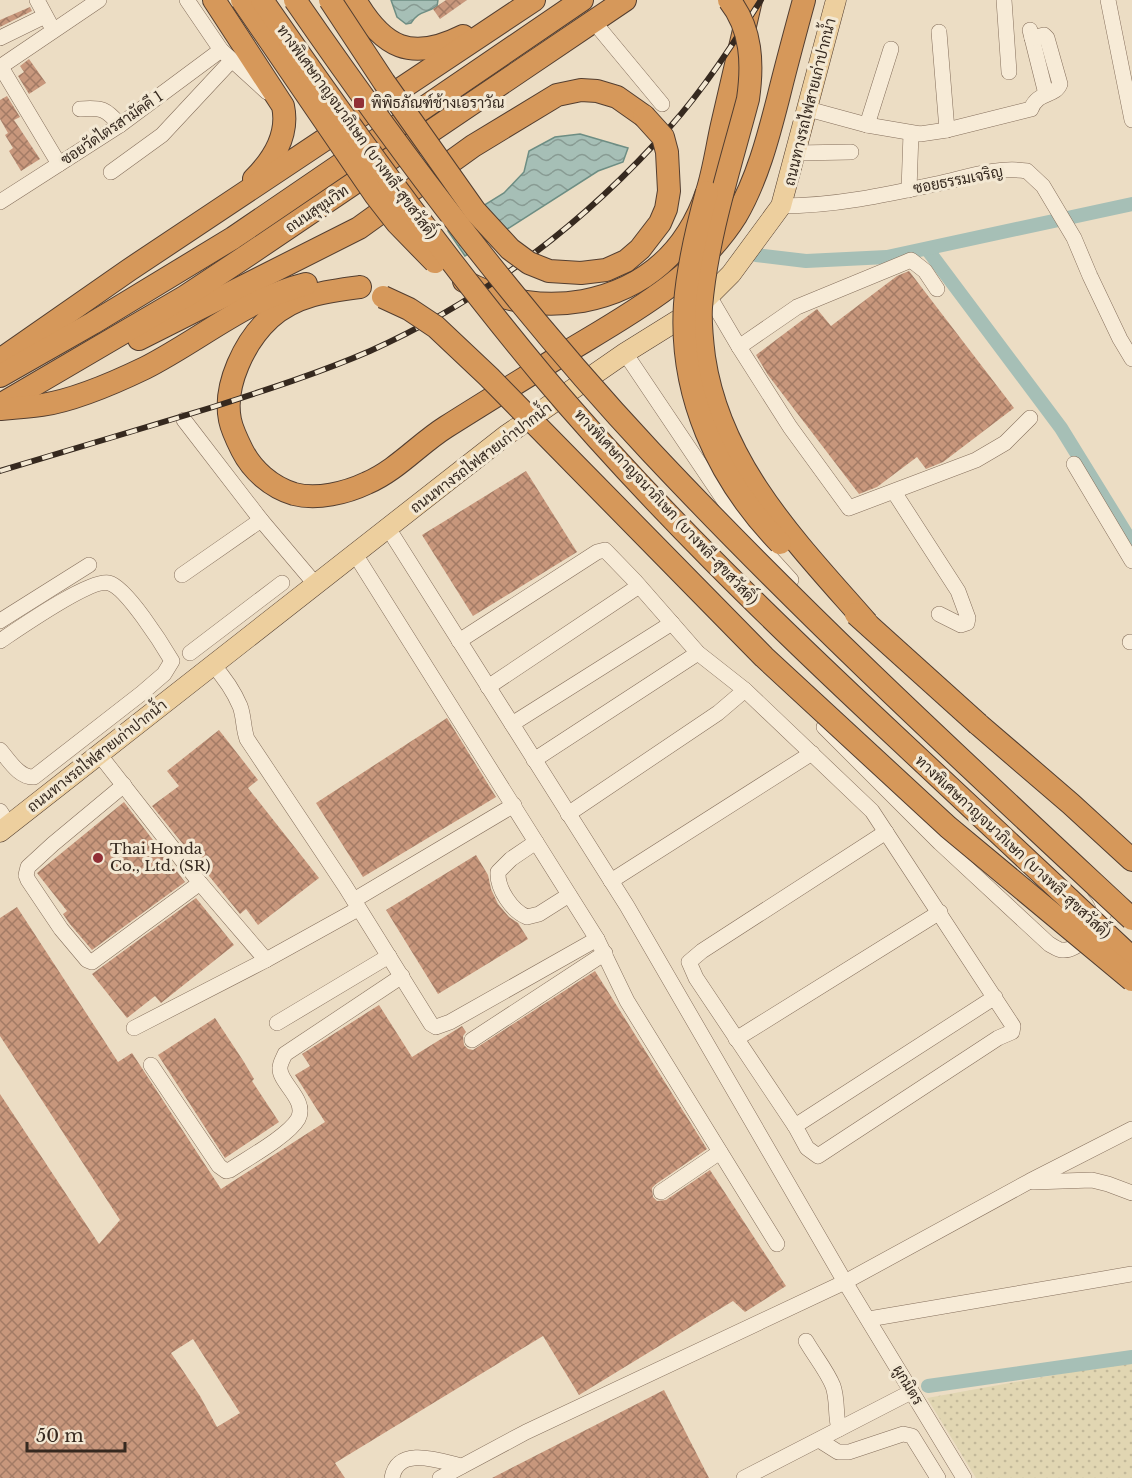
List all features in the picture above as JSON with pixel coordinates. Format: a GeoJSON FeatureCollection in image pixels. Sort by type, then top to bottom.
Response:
{"type":"FeatureCollection","features":[{"type":"Feature","properties":{"kind":"highway"},"geometry":{"type":"LineString","coordinates":[[214,0],[283,106],[284,126],[277,148],[260,173],[235,200]]}},
{"type":"Feature","properties":{"kind":"highway"},"geometry":{"type":"LineString","coordinates":[[242,0],[397,223],[435,262],[454,276],[492,294],[545,304],[570,303],[616,292],[655,270],[673,252],[688,232],[707,192]]}},
{"type":"Feature","properties":{"kind":"highway"},"geometry":{"type":"LineString","coordinates":[[250,0],[305,83],[310,84],[340,72],[356,59],[368,44],[373,28]]}},
{"type":"Feature","properties":{"kind":"highway","name":"ทางพิเศษกาญจนาภิเษก (บางพลี-สุขสวัสดิ์)"},"geometry":{"type":"LineString","coordinates":[[262,0],[336,107],[470,285],[544,377],[630,472],[757,604],[1132,958]]}},
{"type":"Feature","properties":{"kind":"highway","name":"ทางพิเศษกาญจนาภิเษก (บางพลี-สุขสวัสดิ์)"},"geometry":{"type":"LineString","coordinates":[[295,0],[355,87],[493,268],[650,450],[787,592],[1132,919]]}},
{"type":"Feature","properties":{"kind":"highway"},"geometry":{"type":"LineString","coordinates":[[23,392],[103,357],[333,243],[359,228],[473,146],[557,95],[581,90],[597,91],[653,110],[667,152],[669,191],[666,209],[660,223],[640,249],[626,261],[606,270],[581,273],[549,271],[529,262],[510,249],[475,211],[384,82],[330,0]]}},
{"type":"Feature","properties":{"kind":"highway"},"geometry":{"type":"LineString","coordinates":[[355,0],[373,28],[395,44],[422,49],[455,40],[537,1]]}},
{"type":"Feature","properties":{"kind":"highway","name":"ถนนสุขุมวิท"},"geometry":{"type":"LineString","coordinates":[[0,376],[233,238],[582,0]]}},
{"type":"Feature","properties":{"kind":"highway","name":"ถนนสุขุมวิท"},"geometry":{"type":"LineString","coordinates":[[0,407],[186,296],[626,0]]}},
{"type":"Feature","properties":{"kind":"highway"},"geometry":{"type":"LineString","coordinates":[[729,0],[742,21],[750,48],[752,72],[748,99],[707,260],[701,309],[706,370],[713,399],[727,435],[761,497],[784,528],[867,623]]}},
{"type":"Feature","properties":{"kind":"highway"},"geometry":{"type":"LineString","coordinates":[[751,0],[689,267],[685,304],[685,344],[690,381],[707,438],[742,498],[764,527],[810,573],[1132,860]]}},
{"type":"Feature","properties":{"kind":"highway"},"geometry":{"type":"LineString","coordinates":[[360,287],[323,291],[287,306],[270,318],[254,336],[234,374],[229,417],[240,447],[248,462],[263,478],[294,494],[313,496],[341,492],[371,482],[442,430],[611,326],[682,276],[703,257],[736,215],[762,155],[804,0]]}},
{"type":"Feature","properties":{"kind":"highway"},"geometry":{"type":"LineString","coordinates":[[55,323],[125,286],[311,166],[507,31],[537,1]]}},
{"type":"Feature","properties":{"kind":"highway"},"geometry":{"type":"LineString","coordinates":[[0,360],[129,270],[537,1]]}},
{"type":"Feature","properties":{"kind":"highway"},"geometry":{"type":"LineString","coordinates":[[0,407],[44,405],[96,388],[146,367],[244,309],[290,288],[328,281],[360,287],[409,309],[436,327],[489,377],[772,665],[948,827],[1132,980]]}},
{"type":"Feature","properties":{"kind":"main road","name":"ถนนทางรถไฟสายเก่าปากน้ำ"},"geometry":{"type":"LineString","coordinates":[[3,822],[99,754],[505,436],[625,353],[678,320],[709,296],[731,274],[782,206],[836,0]]}},
{"type":"Feature","properties":{"kind":"street"},"geometry":{"type":"LineString","coordinates":[[37,0],[54,32]]}},
{"type":"Feature","properties":{"kind":"street"},"geometry":{"type":"LineString","coordinates":[[59,164],[0,67],[99,0]]}},
{"type":"Feature","properties":{"kind":"street"},"geometry":{"type":"LineString","coordinates":[[187,0],[226,56],[283,106]]}},
{"type":"Feature","properties":{"kind":"street"},"geometry":{"type":"LineString","coordinates":[[367,0],[373,28]]}},
{"type":"Feature","properties":{"kind":"street"},"geometry":{"type":"LineString","coordinates":[[1004,0],[1009,72]]}},
{"type":"Feature","properties":{"kind":"street"},"geometry":{"type":"LineString","coordinates":[[1108,0],[1132,120]]}},
{"type":"Feature","properties":{"kind":"street"},"geometry":{"type":"LineString","coordinates":[[0,38],[45,16]]}},
{"type":"Feature","properties":{"kind":"street"},"geometry":{"type":"LineString","coordinates":[[594,22],[653,110]]}},
{"type":"Feature","properties":{"kind":"street"},"geometry":{"type":"LineString","coordinates":[[939,32],[947,130]]}},
{"type":"Feature","properties":{"kind":"street"},"geometry":{"type":"LineString","coordinates":[[808,109],[867,125],[920,134],[947,130],[1031,109],[1035,101],[1046,94],[1031,34]]}},
{"type":"Feature","properties":{"kind":"street"},"geometry":{"type":"LineString","coordinates":[[867,125],[891,49]]}},
{"type":"Feature","properties":{"kind":"street"},"geometry":{"type":"LineString","coordinates":[[111,172],[162,135],[226,56]]}},
{"type":"Feature","properties":{"kind":"street","name":"ซอยวัดไตรสามัคคี 1"},"geometry":{"type":"LineString","coordinates":[[0,202],[226,56]]}},
{"type":"Feature","properties":{"kind":"street"},"geometry":{"type":"LineString","coordinates":[[80,109],[94,108],[108,111],[120,125]]}},
{"type":"Feature","properties":{"kind":"street"},"geometry":{"type":"LineString","coordinates":[[909,190],[911,133]]}},
{"type":"Feature","properties":{"kind":"street"},"geometry":{"type":"LineString","coordinates":[[797,153],[851,152]]}},
{"type":"Feature","properties":{"kind":"street","name":"ซอยธรรมเจริญ"},"geometry":{"type":"LineString","coordinates":[[782,206],[858,206],[909,190],[1015,169],[1026,171],[1043,186],[1074,238],[1120,339],[1132,359]]}},
{"type":"Feature","properties":{"kind":"street"},"geometry":{"type":"LineString","coordinates":[[739,347],[797,307],[911,261],[925,271],[937,289]]}},
{"type":"Feature","properties":{"kind":"street"},"geometry":{"type":"LineString","coordinates":[[709,296],[790,427],[849,508],[976,460],[1005,443],[1030,418]]}},
{"type":"Feature","properties":{"kind":"street"},"geometry":{"type":"LineString","coordinates":[[525,423],[558,459],[948,851],[1049,944],[1062,951],[1071,949],[1084,941],[1098,925],[1104,913],[1102,900],[1062,852],[781,570],[740,524],[625,353]]}},
{"type":"Feature","properties":{"kind":"street"},"geometry":{"type":"LineString","coordinates":[[184,420],[261,520],[316,585]]}},
{"type":"Feature","properties":{"kind":"street"},"geometry":{"type":"LineString","coordinates":[[1074,464],[1132,561]]}},
{"type":"Feature","properties":{"kind":"street"},"geometry":{"type":"LineString","coordinates":[[894,492],[958,591],[968,618],[967,623],[961,625],[939,614]]}},
{"type":"Feature","properties":{"kind":"street"},"geometry":{"type":"LineString","coordinates":[[182,575],[261,520]]}},
{"type":"Feature","properties":{"kind":"street","name":"ผูกมิตร"},"geometry":{"type":"LineString","coordinates":[[388,528],[611,881],[911,1392],[964,1478]]}},
{"type":"Feature","properties":{"kind":"street"},"geometry":{"type":"LineString","coordinates":[[459,641],[597,552],[605,550],[698,653],[745,690],[872,811],[940,912],[1014,1029],[818,1156],[807,1148],[795,1126],[696,978],[689,962],[711,945],[886,832]]}},
{"type":"Feature","properties":{"kind":"street"},"geometry":{"type":"LineString","coordinates":[[355,554],[597,939],[627,1001],[777,1244]]}},
{"type":"Feature","properties":{"kind":"street"},"geometry":{"type":"LineString","coordinates":[[0,621],[89,565]]}},
{"type":"Feature","properties":{"kind":"street"},"geometry":{"type":"LineString","coordinates":[[0,641],[67,598],[106,582],[113,584],[131,602],[160,640],[172,661],[164,674],[142,693],[34,777],[24,775],[0,750]]}},
{"type":"Feature","properties":{"kind":"street"},"geometry":{"type":"LineString","coordinates":[[190,653],[282,583]]}},
{"type":"Feature","properties":{"kind":"street"},"geometry":{"type":"LineString","coordinates":[[488,687],[639,586]]}},
{"type":"Feature","properties":{"kind":"street"},"geometry":{"type":"LineString","coordinates":[[235,618],[249,637]]}},
{"type":"Feature","properties":{"kind":"street"},"geometry":{"type":"LineString","coordinates":[[512,724],[672,624]]}},
{"type":"Feature","properties":{"kind":"street"},"geometry":{"type":"LineString","coordinates":[[534,760],[698,653]]}},
{"type":"Feature","properties":{"kind":"street"},"geometry":{"type":"LineString","coordinates":[[213,665],[240,706],[247,739],[431,1024],[436,1027],[450,1023],[597,939]]}},
{"type":"Feature","properties":{"kind":"street"},"geometry":{"type":"LineString","coordinates":[[568,814],[718,713],[745,690]]}},
{"type":"Feature","properties":{"kind":"street"},"geometry":{"type":"LineString","coordinates":[[611,881],[812,753]]}},
{"type":"Feature","properties":{"kind":"street"},"geometry":{"type":"LineString","coordinates":[[99,754],[200,883],[266,960]]}},
{"type":"Feature","properties":{"kind":"street"},"geometry":{"type":"LineString","coordinates":[[124,785],[52,844],[28,867],[26,872],[28,880],[61,929],[87,960],[92,962],[200,883]]}},
{"type":"Feature","properties":{"kind":"street"},"geometry":{"type":"LineString","coordinates":[[134,1028],[266,960],[514,805]]}},
{"type":"Feature","properties":{"kind":"street"},"geometry":{"type":"LineString","coordinates":[[536,842],[511,859],[498,872],[497,880],[507,898],[519,914],[527,917],[539,914],[569,895]]}},
{"type":"Feature","properties":{"kind":"street"},"geometry":{"type":"LineString","coordinates":[[736,1039],[940,912]]}},
{"type":"Feature","properties":{"kind":"street"},"geometry":{"type":"LineString","coordinates":[[471,1040],[605,953]]}},
{"type":"Feature","properties":{"kind":"street"},"geometry":{"type":"LineString","coordinates":[[278,1023],[389,956]]}},
{"type":"Feature","properties":{"kind":"street"},"geometry":{"type":"LineString","coordinates":[[151,1065],[219,1166],[230,1170],[284,1134],[297,1120],[300,1109],[279,1066],[285,1054],[402,976]]}},
{"type":"Feature","properties":{"kind":"street"},"geometry":{"type":"LineString","coordinates":[[795,1126],[995,997]]}},
{"type":"Feature","properties":{"kind":"street"},"geometry":{"type":"LineString","coordinates":[[440,1478],[547,1422],[849,1287],[1030,1181],[1132,1129]]}},
{"type":"Feature","properties":{"kind":"street"},"geometry":{"type":"LineString","coordinates":[[661,1192],[720,1152]]}},
{"type":"Feature","properties":{"kind":"street"},"geometry":{"type":"LineString","coordinates":[[1030,1181],[1092,1180],[1132,1193]]}},
{"type":"Feature","properties":{"kind":"street"},"geometry":{"type":"LineString","coordinates":[[869,1319],[1132,1274]]}},
{"type":"Feature","properties":{"kind":"street"},"geometry":{"type":"LineString","coordinates":[[806,1341],[833,1385],[836,1399],[835,1414],[839,1429]]}},
{"type":"Feature","properties":{"kind":"street"},"geometry":{"type":"LineString","coordinates":[[744,1478],[911,1392]]}},
{"type":"Feature","properties":{"kind":"street"},"geometry":{"type":"LineString","coordinates":[[819,1440],[838,1452],[849,1452],[893,1436],[906,1434],[912,1436],[938,1478]]}},
{"type":"Feature","properties":{"kind":"street"},"geometry":{"type":"LineString","coordinates":[[392,1478],[396,1466],[406,1458],[434,1460],[462,1466]]}},
{"type":"Feature","properties":{"kind":"shaded area"},"geometry":{"type":"Polygon","coordinates":[[[1132,1361],[1132,1478],[976,1478],[927,1398],[1132,1361]]]}},
{"type":"Feature","properties":{"kind":"water"},"geometry":{"type":"Polygon","coordinates":[[[391,0],[438,0],[437,6],[406,24],[397,17],[391,0]]]}},
{"type":"Feature","properties":{"kind":"water"},"geometry":{"type":"Polygon","coordinates":[[[580,134],[628,148],[623,162],[598,171],[465,256],[448,231],[465,217],[504,193],[524,172],[529,151],[555,137],[580,134]]]}},
{"type":"Feature","properties":{"kind":"building"},"geometry":{"type":"Polygon","coordinates":[[[446,0],[467,0],[440,19],[433,9],[446,0]]]}},
{"type":"Feature","properties":{"kind":"building"},"geometry":{"type":"Polygon","coordinates":[[[30,7],[32,11],[0,27],[0,20],[30,7]]]}},
{"type":"Feature","properties":{"kind":"building"},"geometry":{"type":"Polygon","coordinates":[[[29,59],[46,83],[29,94],[18,76],[24,72],[20,66],[29,59]]]}},
{"type":"Feature","properties":{"kind":"building"},"geometry":{"type":"Polygon","coordinates":[[[7,96],[20,117],[14,120],[40,159],[21,171],[9,151],[13,148],[5,135],[8,133],[0,119],[0,100],[7,96]]]}},
{"type":"Feature","properties":{"kind":"building"},"geometry":{"type":"Polygon","coordinates":[[[909,271],[1014,408],[943,462],[926,469],[917,457],[877,487],[859,494],[768,375],[756,355],[817,309],[831,326],[897,276],[909,271]]]}},
{"type":"Feature","properties":{"kind":"building"},"geometry":{"type":"Polygon","coordinates":[[[526,471],[577,552],[473,616],[422,535],[526,471]]]}},
{"type":"Feature","properties":{"kind":"building"},"geometry":{"type":"Polygon","coordinates":[[[447,718],[496,797],[363,877],[316,803],[447,718]]]}},
{"type":"Feature","properties":{"kind":"building"},"geometry":{"type":"Polygon","coordinates":[[[219,730],[258,780],[248,788],[319,878],[258,925],[246,909],[240,914],[152,806],[179,786],[167,771],[219,730]]]}},
{"type":"Feature","properties":{"kind":"building"},"geometry":{"type":"Polygon","coordinates":[[[124,802],[185,882],[92,950],[69,923],[63,914],[67,911],[37,873],[124,802]]]}},
{"type":"Feature","properties":{"kind":"building"},"geometry":{"type":"Polygon","coordinates":[[[476,855],[488,875],[498,904],[509,917],[518,923],[528,939],[438,994],[386,910],[476,855]]]}},
{"type":"Feature","properties":{"kind":"building"},"geometry":{"type":"Polygon","coordinates":[[[196,898],[234,945],[161,1003],[155,996],[127,1018],[92,974],[196,898]]]}},
{"type":"Feature","properties":{"kind":"building"},"geometry":{"type":"Polygon","coordinates":[[[17,907],[118,1062],[132,1053],[221,1189],[325,1122],[295,1075],[310,1066],[302,1054],[379,1005],[412,1057],[462,1026],[466,1032],[463,1036],[464,1045],[473,1050],[595,971],[707,1149],[656,1184],[652,1188],[653,1197],[657,1201],[666,1200],[710,1170],[786,1286],[745,1312],[733,1301],[579,1395],[543,1336],[335,1463],[345,1478],[0,1478],[0,1094],[99,1244],[120,1220],[0,1036],[0,918],[17,907]],[[193,1339],[171,1353],[200,1396],[217,1427],[240,1413],[193,1339]]]}},
{"type":"Feature","properties":{"kind":"building"},"geometry":{"type":"Polygon","coordinates":[[[215,1018],[279,1122],[225,1158],[158,1055],[215,1018]]]}},
{"type":"Feature","properties":{"kind":"building"},"geometry":{"type":"Polygon","coordinates":[[[664,1390],[709,1478],[492,1478],[664,1390]]]}},
{"type":"Feature","properties":{"kind":"waterway"},"geometry":{"type":"LineString","coordinates":[[756,255],[806,261],[887,257],[1132,204]]}},
{"type":"Feature","properties":{"kind":"waterway"},"geometry":{"type":"LineString","coordinates":[[927,249],[1061,428],[1132,543]]}},
{"type":"Feature","properties":{"kind":"waterway"},"geometry":{"type":"LineString","coordinates":[[928,1386],[1132,1357]]}},
{"type":"Feature","properties":{"kind":"railway"},"geometry":{"type":"LineString","coordinates":[[0,471],[213,407],[312,374],[370,351],[453,308],[532,255],[604,195],[669,128],[694,98],[729,50],[761,0]]}},
{"type":"Feature","properties":{"kind":"place","name":"พิพิธภัณฑ์ช้างเอราวัณ"},"geometry":{"type":"Point","coordinates":[359,103]}},
{"type":"Feature","properties":{"kind":"place","name":"Thai Honda Co., Ltd. (SR)"},"geometry":{"type":"Point","coordinates":[98,858]}}]}
